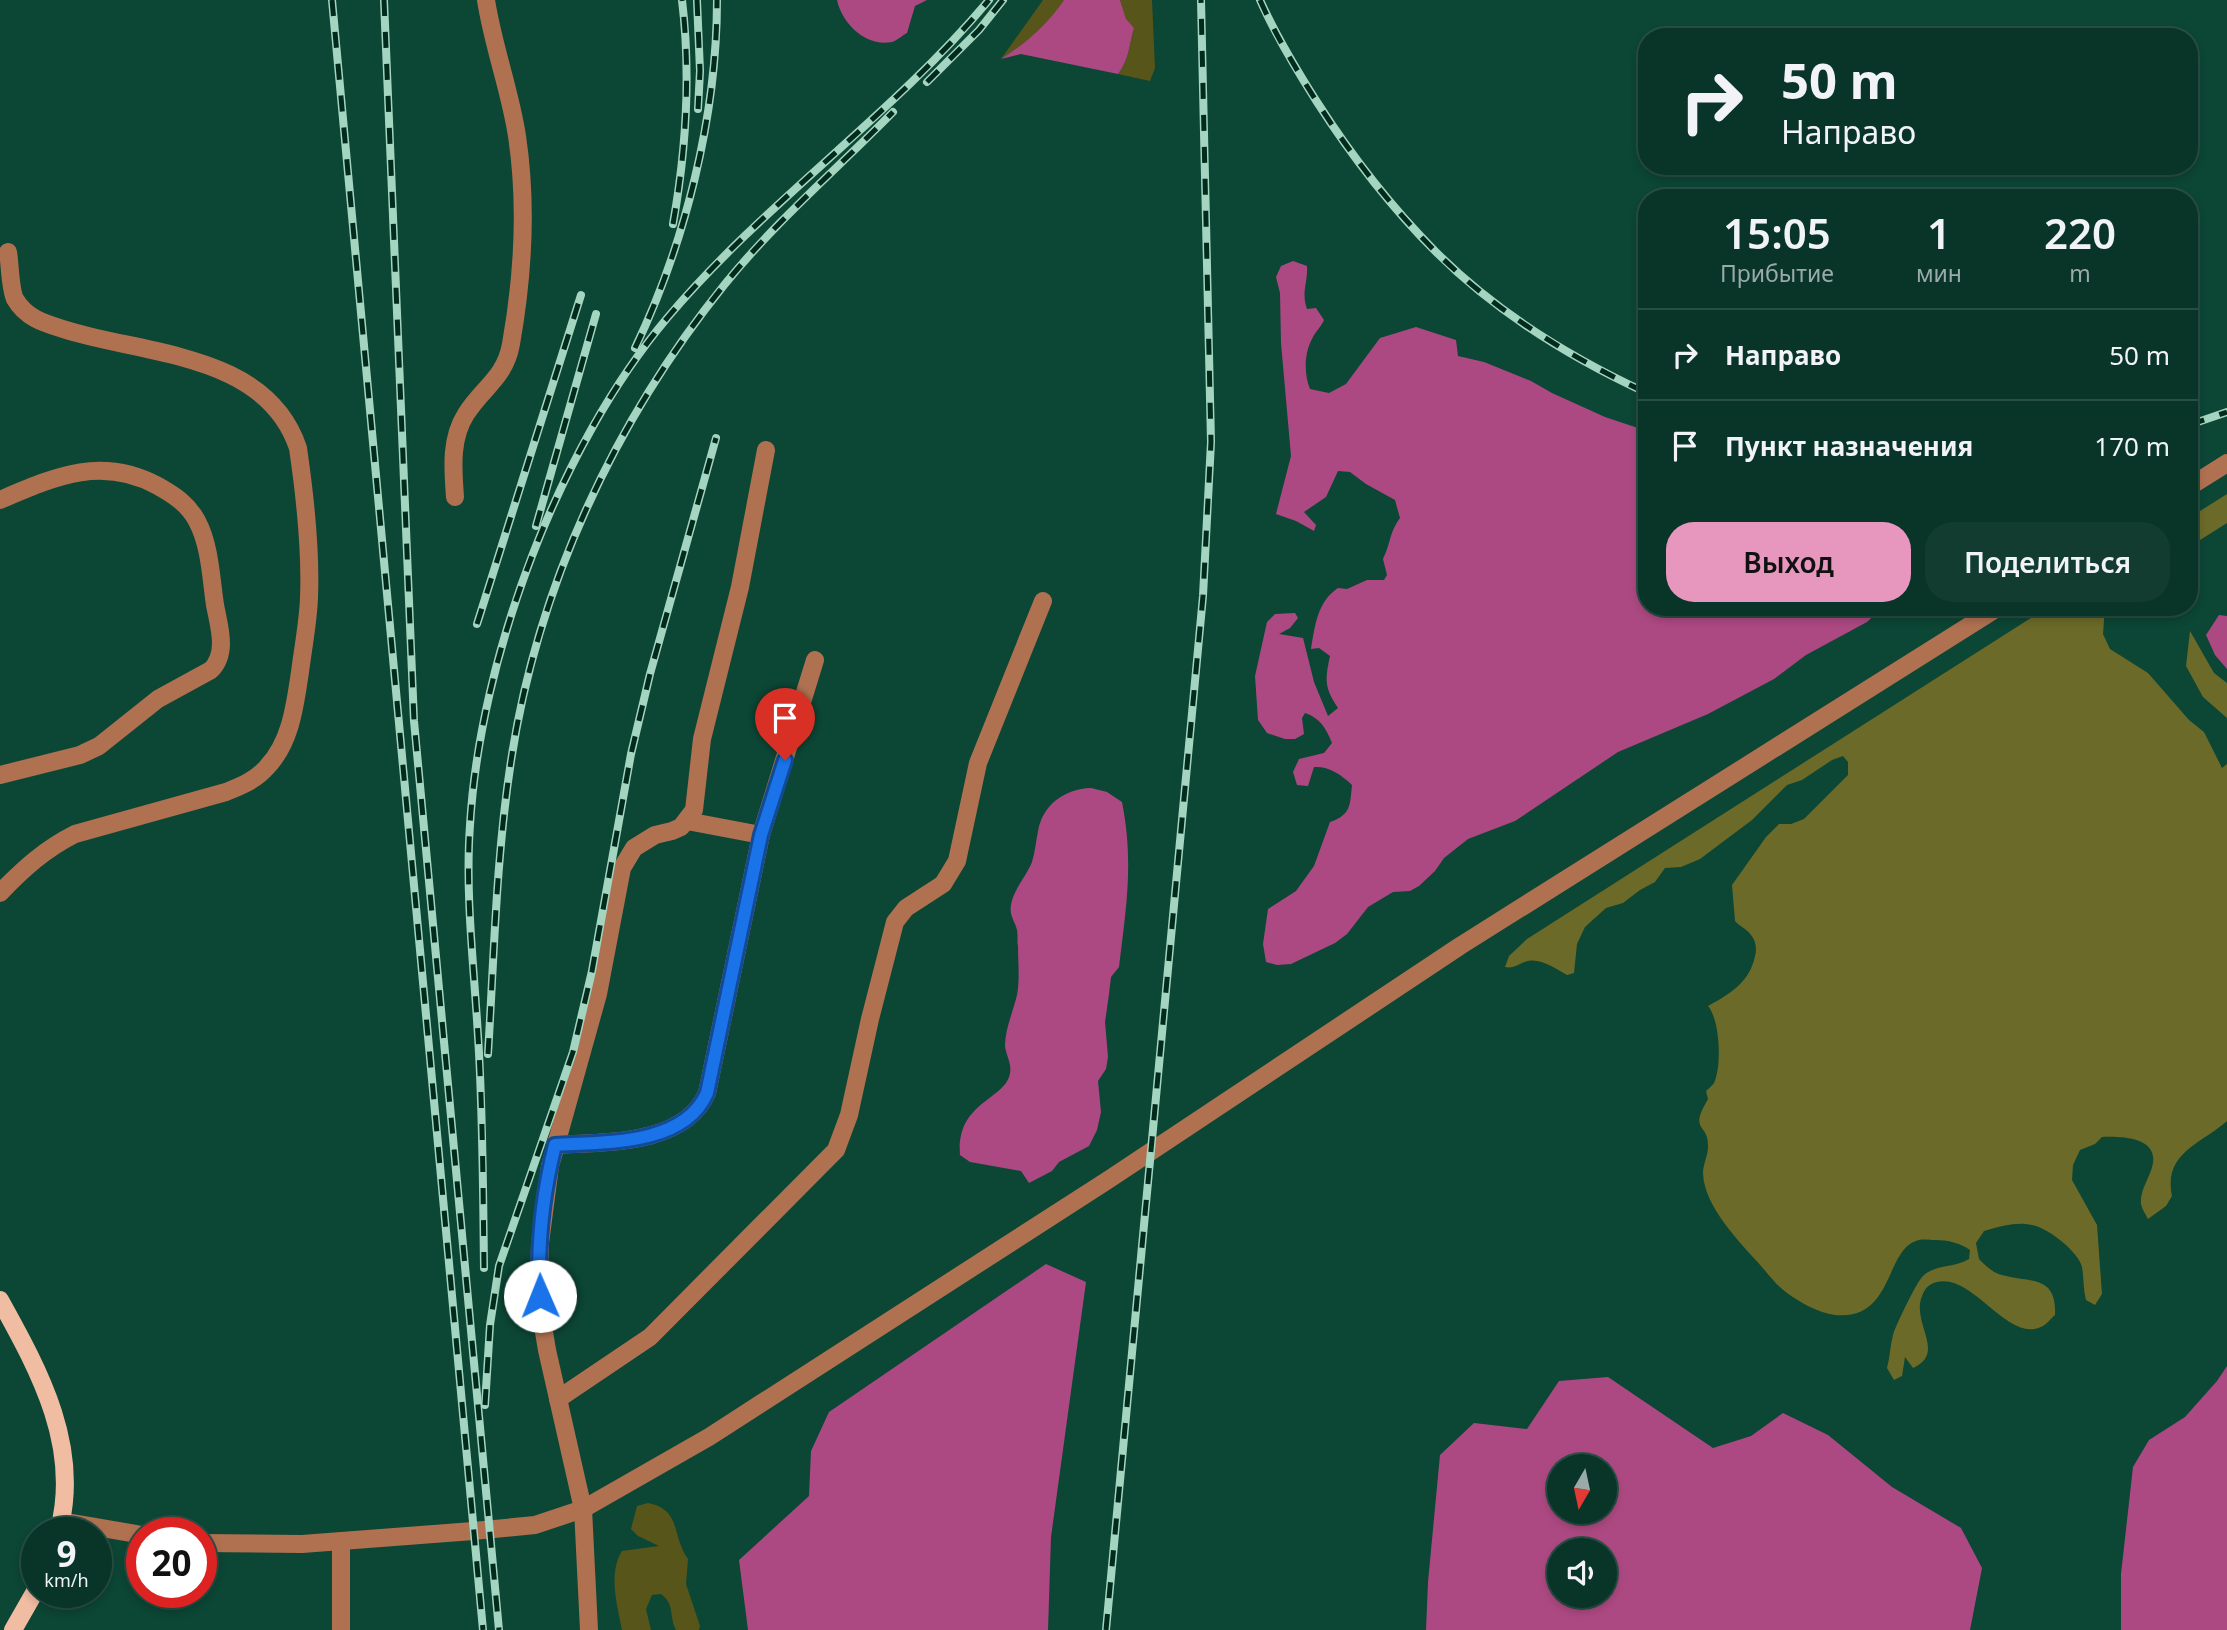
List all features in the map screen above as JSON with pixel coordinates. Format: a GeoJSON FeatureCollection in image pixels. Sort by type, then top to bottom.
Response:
{"type":"FeatureCollection","features":[{"type":"Feature","properties":{"kind":"main road"},"geometry":{"type":"LineString","coordinates":[[0,1300],[40,1376],[61,1436],[65,1485],[60,1517]]}},
{"type":"Feature","properties":{"kind":"main road"},"geometry":{"type":"LineString","coordinates":[[13,1630],[26,1608]]}},
{"type":"Feature","properties":{"kind":"street"},"geometry":{"type":"LineString","coordinates":[[455,497],[455,443],[460,426],[472,406],[501,374],[506,363],[513,331],[520,263],[523,204],[517,135],[486,0]]}},
{"type":"Feature","properties":{"kind":"street"},"geometry":{"type":"LineString","coordinates":[[0,893],[31,861],[75,834],[226,792],[249,782],[267,768],[288,731],[295,703],[309,599],[298,448],[292,429],[275,405],[240,381],[209,365],[82,335],[35,320],[15,298],[8,251]]}},
{"type":"Feature","properties":{"kind":"street"},"geometry":{"type":"LineString","coordinates":[[589,1630],[583,1509],[545,1338],[539,1278],[540,1243],[550,1166],[598,993],[622,867],[628,855],[644,840],[672,831],[687,821],[694,810],[702,739],[740,587],[766,450]]}},
{"type":"Feature","properties":{"kind":"street"},"geometry":{"type":"LineString","coordinates":[[2198,481],[2227,463]]}},
{"type":"Feature","properties":{"kind":"street"},"geometry":{"type":"LineString","coordinates":[[0,500],[50,480],[81,471],[97,470],[132,474],[173,493],[191,511],[205,544],[221,641],[218,664],[158,699],[99,746],[80,755],[0,775]]}},
{"type":"Feature","properties":{"kind":"street"},"geometry":{"type":"LineString","coordinates":[[558,1399],[650,1337],[802,1187],[835,1150],[849,1115],[895,922],[906,908],[943,884],[957,861],[978,763],[1043,601]]}},
{"type":"Feature","properties":{"kind":"street"},"geometry":{"type":"LineString","coordinates":[[217,1543],[341,1542],[536,1525],[583,1509],[709,1437],[1108,1180],[1460,946],[1984,616]]}},
{"type":"Feature","properties":{"kind":"street"},"geometry":{"type":"LineString","coordinates":[[555,1145],[630,1140],[654,1135],[687,1118],[703,1102],[761,835],[815,660]]}},
{"type":"Feature","properties":{"kind":"street"},"geometry":{"type":"LineString","coordinates":[[687,821],[761,835]]}},
{"type":"Feature","properties":{"kind":"street"},"geometry":{"type":"LineString","coordinates":[[341,1542],[341,1630]]}},
{"type":"Feature","properties":{"kind":"shaded area"},"geometry":{"type":"Polygon","coordinates":[[[837,0],[927,0],[915,6],[907,33],[894,41],[882,43],[856,32],[844,17],[837,0]]]}},
{"type":"Feature","properties":{"kind":"shaded area"},"geometry":{"type":"Polygon","coordinates":[[[1043,0],[1064,0],[1036,33],[1001,59],[1043,0]]]}},
{"type":"Feature","properties":{"kind":"shaded area"},"geometry":{"type":"Polygon","coordinates":[[[1064,0],[1120,0],[1126,19],[1134,28],[1127,58],[1118,74],[1021,54],[1001,59],[1036,33],[1064,0]]]}},
{"type":"Feature","properties":{"kind":"shaded area"},"geometry":{"type":"Polygon","coordinates":[[[1120,0],[1152,0],[1155,68],[1150,81],[1118,74],[1127,58],[1134,28],[1126,20],[1120,0]]]}},
{"type":"Feature","properties":{"kind":"shaded area"},"geometry":{"type":"Polygon","coordinates":[[[1293,261],[1307,266],[1307,309],[1316,308],[1324,320],[1307,351],[1306,371],[1310,389],[1329,393],[1346,384],[1380,338],[1416,327],[1456,340],[1458,356],[1484,362],[1531,381],[1605,417],[1638,428],[1638,616],[1873,616],[1806,655],[1774,679],[1708,714],[1618,752],[1515,821],[1468,839],[1444,858],[1419,886],[1410,891],[1393,892],[1368,907],[1347,934],[1335,943],[1291,964],[1277,965],[1266,962],[1263,944],[1268,909],[1296,891],[1314,866],[1330,822],[1342,816],[1348,808],[1352,785],[1334,772],[1314,767],[1308,786],[1297,785],[1293,772],[1299,759],[1324,753],[1332,743],[1325,728],[1315,718],[1305,713],[1302,718],[1304,734],[1295,739],[1267,733],[1258,720],[1255,676],[1267,622],[1275,614],[1295,613],[1298,618],[1290,628],[1279,634],[1303,638],[1314,682],[1328,716],[1338,708],[1327,683],[1330,656],[1319,648],[1311,649],[1318,615],[1325,600],[1338,588],[1347,589],[1367,580],[1384,580],[1387,575],[1383,559],[1400,518],[1395,500],[1350,472],[1338,471],[1326,497],[1304,512],[1316,525],[1314,531],[1276,514],[1291,456],[1281,343],[1280,293],[1276,277],[1281,266],[1293,261]]]}},
{"type":"Feature","properties":{"kind":"shaded area"},"geometry":{"type":"Polygon","coordinates":[[[2227,494],[2227,523],[2198,541],[2198,512],[2227,494]]]}},
{"type":"Feature","properties":{"kind":"shaded area"},"geometry":{"type":"Polygon","coordinates":[[[2219,615],[2227,616],[2227,669],[2215,655],[2206,635],[2219,615]]]}},
{"type":"Feature","properties":{"kind":"shaded area"},"geometry":{"type":"Polygon","coordinates":[[[2034,616],[2104,616],[2103,634],[2110,649],[2148,673],[2189,720],[2204,732],[2222,768],[2227,764],[2227,1121],[2179,1159],[2173,1169],[2172,1196],[2166,1206],[2148,1219],[2141,1204],[2142,1192],[2153,1161],[2152,1152],[2147,1146],[2121,1137],[2102,1137],[2095,1144],[2080,1150],[2073,1165],[2072,1180],[2097,1225],[2102,1294],[2095,1305],[2086,1300],[2080,1261],[2068,1247],[2046,1230],[2018,1224],[1984,1231],[1976,1243],[1979,1259],[1999,1274],[2031,1280],[2046,1286],[2054,1302],[2055,1315],[2043,1326],[2030,1329],[2017,1326],[1964,1288],[1951,1282],[1934,1283],[1924,1291],[1920,1306],[1928,1346],[1927,1354],[1923,1362],[1913,1368],[1905,1357],[1902,1376],[1894,1380],[1887,1368],[1892,1339],[1916,1286],[1928,1272],[1969,1259],[1970,1250],[1949,1241],[1919,1240],[1908,1246],[1900,1256],[1879,1296],[1869,1307],[1854,1314],[1835,1315],[1816,1310],[1783,1290],[1716,1211],[1705,1186],[1703,1173],[1708,1147],[1706,1134],[1699,1123],[1708,1099],[1706,1091],[1717,1075],[1719,1055],[1715,1022],[1708,1006],[1731,992],[1744,980],[1756,951],[1753,937],[1735,921],[1732,885],[1766,837],[1779,824],[1791,824],[1804,819],[1848,775],[1848,762],[1843,756],[1832,760],[1802,780],[1787,785],[1752,820],[1700,859],[1681,867],[1665,868],[1655,882],[1623,903],[1606,908],[1585,927],[1577,944],[1574,973],[1567,975],[1533,960],[1505,967],[1509,956],[1527,939],[2034,616]]]}},
{"type":"Feature","properties":{"kind":"shaded area"},"geometry":{"type":"Polygon","coordinates":[[[2190,631],[2214,673],[2227,683],[2227,718],[2203,697],[2186,666],[2190,631]]]}},
{"type":"Feature","properties":{"kind":"shaded area"},"geometry":{"type":"Polygon","coordinates":[[[1091,788],[1107,792],[1122,802],[1128,845],[1128,885],[1119,967],[1111,977],[1105,1022],[1108,1057],[1106,1069],[1098,1081],[1101,1112],[1097,1130],[1089,1146],[1059,1162],[1052,1171],[1029,1183],[1021,1171],[970,1162],[960,1155],[961,1137],[973,1112],[1000,1090],[1010,1073],[1005,1040],[1019,977],[1017,932],[1011,915],[1011,905],[1014,894],[1032,862],[1041,821],[1050,806],[1064,795],[1091,788]]]}},
{"type":"Feature","properties":{"kind":"shaded area"},"geometry":{"type":"Polygon","coordinates":[[[1046,1264],[1086,1282],[1051,1537],[1048,1630],[748,1630],[739,1560],[809,1496],[811,1451],[829,1412],[1046,1264]]]}},
{"type":"Feature","properties":{"kind":"shaded area"},"geometry":{"type":"Polygon","coordinates":[[[2227,1366],[2227,1630],[2121,1630],[2121,1574],[2133,1467],[2149,1440],[2185,1417],[2227,1366]]]}},
{"type":"Feature","properties":{"kind":"shaded area"},"geometry":{"type":"Polygon","coordinates":[[[1608,1377],[1713,1448],[1751,1436],[1783,1413],[1828,1435],[1892,1487],[1961,1528],[1982,1568],[1970,1630],[1426,1630],[1440,1455],[1474,1423],[1527,1429],[1559,1381],[1608,1377]]]}},
{"type":"Feature","properties":{"kind":"shaded area"},"geometry":{"type":"Polygon","coordinates":[[[648,1503],[659,1506],[671,1517],[688,1559],[686,1584],[699,1630],[676,1630],[670,1606],[661,1594],[652,1595],[646,1609],[651,1630],[622,1630],[615,1589],[618,1560],[622,1551],[659,1546],[638,1536],[631,1529],[637,1506],[648,1503]]]}},
{"type":"Feature","properties":{"kind":"railway"},"geometry":{"type":"LineString","coordinates":[[332,0],[483,1630]]}},
{"type":"Feature","properties":{"kind":"railway"},"geometry":{"type":"LineString","coordinates":[[384,0],[414,721],[499,1630]]}},
{"type":"Feature","properties":{"kind":"railway"},"geometry":{"type":"LineString","coordinates":[[673,224],[686,112],[682,0]]}},
{"type":"Feature","properties":{"kind":"railway"},"geometry":{"type":"LineString","coordinates":[[697,0],[700,71],[698,109]]}},
{"type":"Feature","properties":{"kind":"railway"},"geometry":{"type":"LineString","coordinates":[[635,348],[669,266],[695,178],[711,89],[717,0]]}},
{"type":"Feature","properties":{"kind":"railway"},"geometry":{"type":"LineString","coordinates":[[484,1268],[481,1094],[469,904],[470,825],[477,760],[490,693],[508,624],[532,556],[560,490],[592,427],[629,369],[668,317],[745,235],[912,82],[989,0]]}},
{"type":"Feature","properties":{"kind":"railway"},"geometry":{"type":"LineString","coordinates":[[927,82],[979,30],[1003,0]]}},
{"type":"Feature","properties":{"kind":"railway"},"geometry":{"type":"LineString","coordinates":[[1106,1630],[1203,596],[1211,442],[1201,0]]}},
{"type":"Feature","properties":{"kind":"railway"},"geometry":{"type":"LineString","coordinates":[[1260,0],[1317,102],[1372,180],[1419,235],[1459,274],[1535,332],[1638,388]]}},
{"type":"Feature","properties":{"kind":"railway"},"geometry":{"type":"LineString","coordinates":[[488,1054],[499,871],[511,761],[523,696],[540,633],[561,570],[586,509],[649,392],[685,336],[725,284],[786,217],[893,112]]}},
{"type":"Feature","properties":{"kind":"railway"},"geometry":{"type":"LineString","coordinates":[[477,624],[581,295]]}},
{"type":"Feature","properties":{"kind":"railway"},"geometry":{"type":"LineString","coordinates":[[536,526],[596,314]]}},
{"type":"Feature","properties":{"kind":"railway"},"geometry":{"type":"LineString","coordinates":[[2198,422],[2227,412]]}},
{"type":"Feature","properties":{"kind":"railway"},"geometry":{"type":"LineString","coordinates":[[485,1405],[490,1325],[499,1266],[573,1052],[592,971],[631,754],[650,674],[716,438]]}},
{"type":"Feature","properties":{"kind":"route"},"geometry":{"type":"LineString","coordinates":[[540,1296],[540,1243],[555,1145],[630,1140],[654,1135],[687,1118],[703,1102],[761,835],[785,760]]}}]}
